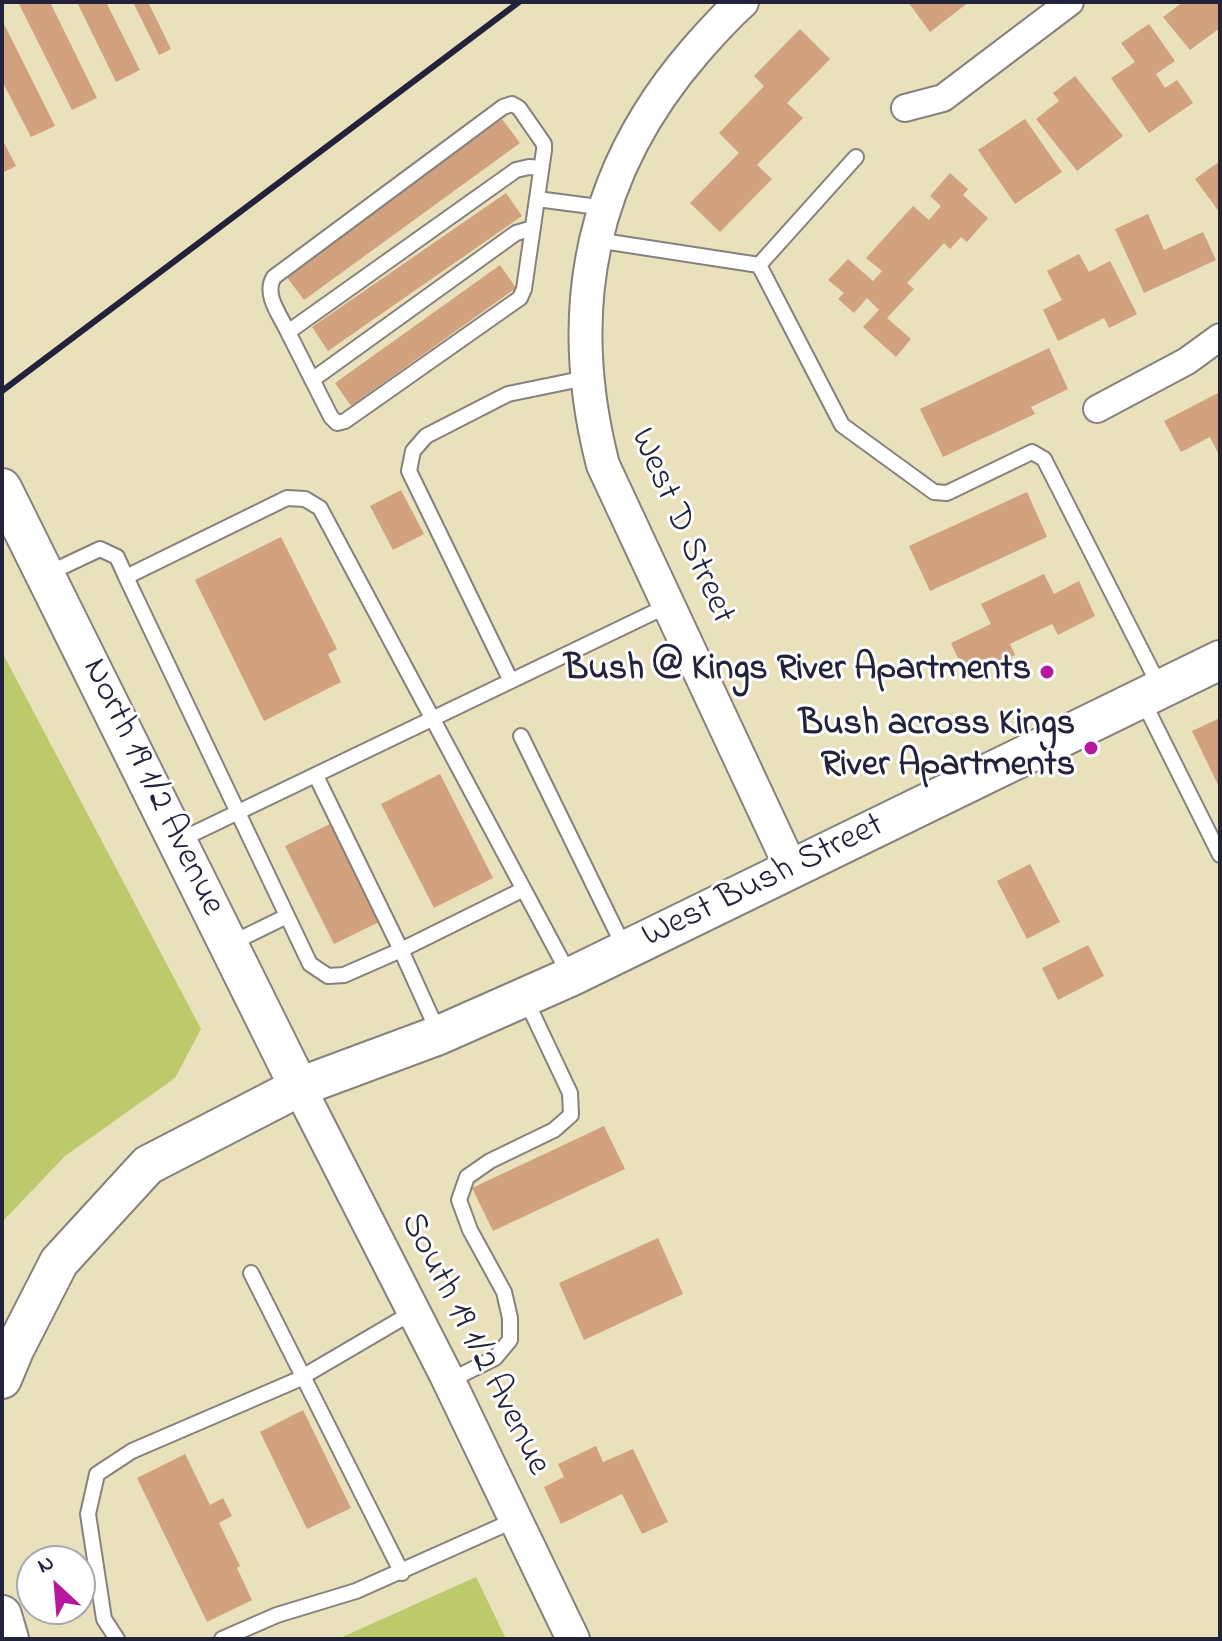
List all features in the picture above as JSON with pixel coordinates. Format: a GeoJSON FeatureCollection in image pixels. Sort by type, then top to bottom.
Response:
{"type":"FeatureCollection","features":[{"type":"Feature","properties":{"kind":"main road","name":"North 19 1/2 Avenue"},"geometry":{"type":"LineString","coordinates":[[2,488],[299,1087]]}},
{"type":"Feature","properties":{"kind":"main road","name":"West Bush Street"},"geometry":{"type":"LineString","coordinates":[[2,1379],[59,1262],[148,1165],[299,1087],[439,1035],[570,977],[1220,660]]}},
{"type":"Feature","properties":{"kind":"main road"},"geometry":{"type":"LineString","coordinates":[[2,1615],[9,1639]]}},
{"type":"Feature","properties":{"kind":"street","name":"West D Street"},"geometry":{"type":"LineString","coordinates":[[742,2],[668,82],[640,124],[614,181],[595,240],[588,279],[584,331],[586,378],[591,419],[603,465],[792,870]]}},
{"type":"Feature","properties":{"kind":"street"},"geometry":{"type":"LineString","coordinates":[[905,108],[943,98],[1070,2]]}},
{"type":"Feature","properties":{"kind":"street"},"geometry":{"type":"LineString","coordinates":[[1097,409],[1187,361],[1220,337]]}},
{"type":"Feature","properties":{"kind":"street","name":"South 19 1/2 Avenue"},"geometry":{"type":"LineString","coordinates":[[299,1087],[449,1381],[573,1639]]}},
{"type":"Feature","properties":{"kind":"lane"},"geometry":{"type":"LineString","coordinates":[[512,104],[519,108],[544,144],[537,199],[524,289],[520,298],[345,421],[337,423],[331,417],[269,294],[269,285],[274,277],[503,107],[512,104]]}},
{"type":"Feature","properties":{"kind":"lane"},"geometry":{"type":"LineString","coordinates":[[759,265],[856,157]]}},
{"type":"Feature","properties":{"kind":"lane"},"geometry":{"type":"LineString","coordinates":[[288,332],[516,170],[541,168]]}},
{"type":"Feature","properties":{"kind":"lane"},"geometry":{"type":"LineString","coordinates":[[537,199],[606,208]]}},
{"type":"Feature","properties":{"kind":"lane"},"geometry":{"type":"LineString","coordinates":[[312,380],[516,233],[533,228]]}},
{"type":"Feature","properties":{"kind":"lane"},"geometry":{"type":"LineString","coordinates":[[595,240],[759,265]]}},
{"type":"Feature","properties":{"kind":"lane"},"geometry":{"type":"LineString","coordinates":[[759,265],[842,425],[934,492],[947,493],[1032,452],[1044,459],[1152,694],[1220,855]]}},
{"type":"Feature","properties":{"kind":"lane"},"geometry":{"type":"LineString","coordinates":[[511,681],[409,471],[413,451],[426,436],[508,394],[586,378]]}},
{"type":"Feature","properties":{"kind":"lane"},"geometry":{"type":"LineString","coordinates":[[126,577],[287,498],[305,499],[320,508],[570,977]]}},
{"type":"Feature","properties":{"kind":"lane"},"geometry":{"type":"LineString","coordinates":[[45,575],[100,549],[117,557],[310,964],[328,976],[344,975],[401,950],[522,890]]}},
{"type":"Feature","properties":{"kind":"lane"},"geometry":{"type":"LineString","coordinates":[[177,841],[669,605]]}},
{"type":"Feature","properties":{"kind":"lane"},"geometry":{"type":"LineString","coordinates":[[521,736],[626,949]]}},
{"type":"Feature","properties":{"kind":"lane"},"geometry":{"type":"LineString","coordinates":[[316,776],[439,1035]]}},
{"type":"Feature","properties":{"kind":"lane"},"geometry":{"type":"LineString","coordinates":[[228,945],[287,916]]}},
{"type":"Feature","properties":{"kind":"lane"},"geometry":{"type":"LineString","coordinates":[[449,1381],[495,1358],[510,1340],[510,1318],[504,1292],[470,1230],[459,1200],[467,1177],[490,1161],[554,1130],[571,1115],[570,1093],[524,996]]}},
{"type":"Feature","properties":{"kind":"lane"},"geometry":{"type":"LineString","coordinates":[[251,1273],[402,1573]]}},
{"type":"Feature","properties":{"kind":"lane"},"geometry":{"type":"LineString","coordinates":[[117,1639],[104,1619],[88,1514],[97,1474],[132,1451],[301,1376],[413,1312]]}},
{"type":"Feature","properties":{"kind":"lane"},"geometry":{"type":"LineString","coordinates":[[222,1639],[277,1615],[356,1591],[402,1573],[515,1520]]}},
{"type":"Feature","properties":{"kind":"green space"},"geometry":{"type":"Polygon","coordinates":[[[2,652],[201,1029],[175,1078],[65,1156],[2,1222],[2,652]]]}},
{"type":"Feature","properties":{"kind":"green space"},"geometry":{"type":"Polygon","coordinates":[[[476,1577],[506,1639],[338,1639],[476,1577]]]}},
{"type":"Feature","properties":{"kind":"building"},"geometry":{"type":"Polygon","coordinates":[[[18,2],[50,2],[97,98],[72,110],[18,2]]]}},
{"type":"Feature","properties":{"kind":"building"},"geometry":{"type":"Polygon","coordinates":[[[77,2],[106,2],[140,70],[116,82],[77,2]]]}},
{"type":"Feature","properties":{"kind":"building"},"geometry":{"type":"Polygon","coordinates":[[[133,2],[148,2],[171,49],[159,55],[133,2]]]}},
{"type":"Feature","properties":{"kind":"building"},"geometry":{"type":"Polygon","coordinates":[[[908,2],[969,2],[930,32],[908,2]]]}},
{"type":"Feature","properties":{"kind":"building"},"geometry":{"type":"Polygon","coordinates":[[[1183,2],[1220,2],[1220,28],[1190,50],[1163,17],[1183,2]]]}},
{"type":"Feature","properties":{"kind":"building"},"geometry":{"type":"Polygon","coordinates":[[[2,20],[55,126],[31,137],[2,81],[2,20]]]}},
{"type":"Feature","properties":{"kind":"building"},"geometry":{"type":"Polygon","coordinates":[[[1149,24],[1175,61],[1156,74],[1165,88],[1177,80],[1193,103],[1149,133],[1111,78],[1135,62],[1121,43],[1149,24]]]}},
{"type":"Feature","properties":{"kind":"building"},"geometry":{"type":"Polygon","coordinates":[[[800,29],[830,59],[787,103],[803,118],[757,165],[772,179],[720,232],[690,203],[739,153],[719,133],[764,86],[754,76],[800,29]]]}},
{"type":"Feature","properties":{"kind":"building"},"geometry":{"type":"Polygon","coordinates":[[[1075,76],[1123,136],[1077,171],[1036,119],[1059,101],[1053,93],[1075,76]]]}},
{"type":"Feature","properties":{"kind":"building"},"geometry":{"type":"Polygon","coordinates":[[[502,119],[520,143],[304,300],[286,276],[502,119]]]}},
{"type":"Feature","properties":{"kind":"building"},"geometry":{"type":"Polygon","coordinates":[[[1025,119],[1062,172],[1015,204],[978,150],[1025,119]]]}},
{"type":"Feature","properties":{"kind":"building"},"geometry":{"type":"Polygon","coordinates":[[[2,139],[16,166],[2,173],[2,139]]]}},
{"type":"Feature","properties":{"kind":"building"},"geometry":{"type":"Polygon","coordinates":[[[1220,161],[1220,213],[1195,179],[1220,161]]]}},
{"type":"Feature","properties":{"kind":"building"},"geometry":{"type":"Polygon","coordinates":[[[950,173],[968,189],[963,195],[988,218],[967,242],[961,237],[950,249],[944,243],[907,283],[914,289],[887,318],[911,339],[896,357],[863,327],[879,310],[867,298],[854,313],[838,299],[844,293],[828,280],[848,259],[873,281],[882,271],[866,258],[913,206],[929,220],[941,206],[930,196],[950,173]]]}},
{"type":"Feature","properties":{"kind":"building"},"geometry":{"type":"Polygon","coordinates":[[[506,193],[522,216],[328,351],[312,327],[506,193]]]}},
{"type":"Feature","properties":{"kind":"building"},"geometry":{"type":"Polygon","coordinates":[[[1148,214],[1164,250],[1203,232],[1216,260],[1144,293],[1115,229],[1148,214]]]}},
{"type":"Feature","properties":{"kind":"building"},"geometry":{"type":"Polygon","coordinates":[[[1079,254],[1089,272],[1110,261],[1137,314],[1109,328],[1104,318],[1058,341],[1043,310],[1062,300],[1047,271],[1079,254]]]}},
{"type":"Feature","properties":{"kind":"building"},"geometry":{"type":"Polygon","coordinates":[[[500,265],[516,288],[351,406],[335,383],[500,265]]]}},
{"type":"Feature","properties":{"kind":"building"},"geometry":{"type":"Polygon","coordinates":[[[1049,348],[1068,389],[1031,407],[1035,414],[943,457],[920,409],[1049,348]]]}},
{"type":"Feature","properties":{"kind":"building"},"geometry":{"type":"Polygon","coordinates":[[[1220,392],[1220,457],[1210,437],[1181,452],[1164,421],[1220,392]]]}},
{"type":"Feature","properties":{"kind":"building"},"geometry":{"type":"Polygon","coordinates":[[[401,490],[424,534],[393,550],[370,506],[401,490]]]}},
{"type":"Feature","properties":{"kind":"building"},"geometry":{"type":"Polygon","coordinates":[[[1027,492],[1047,537],[930,591],[909,546],[1027,492]]]}},
{"type":"Feature","properties":{"kind":"building"},"geometry":{"type":"Polygon","coordinates":[[[281,537],[337,649],[328,654],[341,682],[264,721],[195,580],[281,537]]]}},
{"type":"Feature","properties":{"kind":"building"},"geometry":{"type":"Polygon","coordinates":[[[1044,574],[1054,594],[1079,581],[1095,616],[1058,635],[1052,624],[1010,644],[1015,655],[967,678],[951,643],[991,624],[981,604],[1044,574]]]}},
{"type":"Feature","properties":{"kind":"building"},"geometry":{"type":"Polygon","coordinates":[[[1220,718],[1220,789],[1192,731],[1220,718]]]}},
{"type":"Feature","properties":{"kind":"building"},"geometry":{"type":"Polygon","coordinates":[[[440,774],[493,878],[434,908],[381,804],[440,774]]]}},
{"type":"Feature","properties":{"kind":"building"},"geometry":{"type":"Polygon","coordinates":[[[330,824],[379,922],[334,944],[285,846],[330,824]]]}},
{"type":"Feature","properties":{"kind":"building"},"geometry":{"type":"Polygon","coordinates":[[[1030,864],[1060,922],[1027,939],[997,881],[1030,864]]]}},
{"type":"Feature","properties":{"kind":"building"},"geometry":{"type":"Polygon","coordinates":[[[1088,945],[1104,976],[1058,1000],[1042,968],[1088,945]]]}},
{"type":"Feature","properties":{"kind":"building"},"geometry":{"type":"Polygon","coordinates":[[[604,1126],[625,1169],[493,1231],[472,1188],[604,1126]]]}},
{"type":"Feature","properties":{"kind":"building"},"geometry":{"type":"Polygon","coordinates":[[[658,1238],[683,1294],[584,1340],[559,1283],[658,1238]]]}},
{"type":"Feature","properties":{"kind":"building"},"geometry":{"type":"Polygon","coordinates":[[[303,1410],[351,1508],[307,1529],[260,1432],[303,1410]]]}},
{"type":"Feature","properties":{"kind":"building"},"geometry":{"type":"Polygon","coordinates":[[[596,1446],[603,1462],[633,1449],[668,1522],[642,1534],[622,1494],[561,1524],[544,1487],[564,1477],[558,1464],[596,1446]]]}},
{"type":"Feature","properties":{"kind":"building"},"geometry":{"type":"Polygon","coordinates":[[[185,1454],[210,1505],[223,1498],[232,1516],[219,1523],[252,1600],[207,1622],[137,1478],[185,1454]]]}},
{"type":"Feature","properties":{"kind":"railway"},"geometry":{"type":"LineString","coordinates":[[2,391],[519,2]]}},
{"type":"Feature","properties":{"kind":"place","name":"Bush @ Kings River Apartments"},"geometry":{"type":"Point","coordinates":[1047,672]}},
{"type":"Feature","properties":{"kind":"place","name":"Bush across Kings River Apartments"},"geometry":{"type":"Point","coordinates":[1091,748]}}]}
